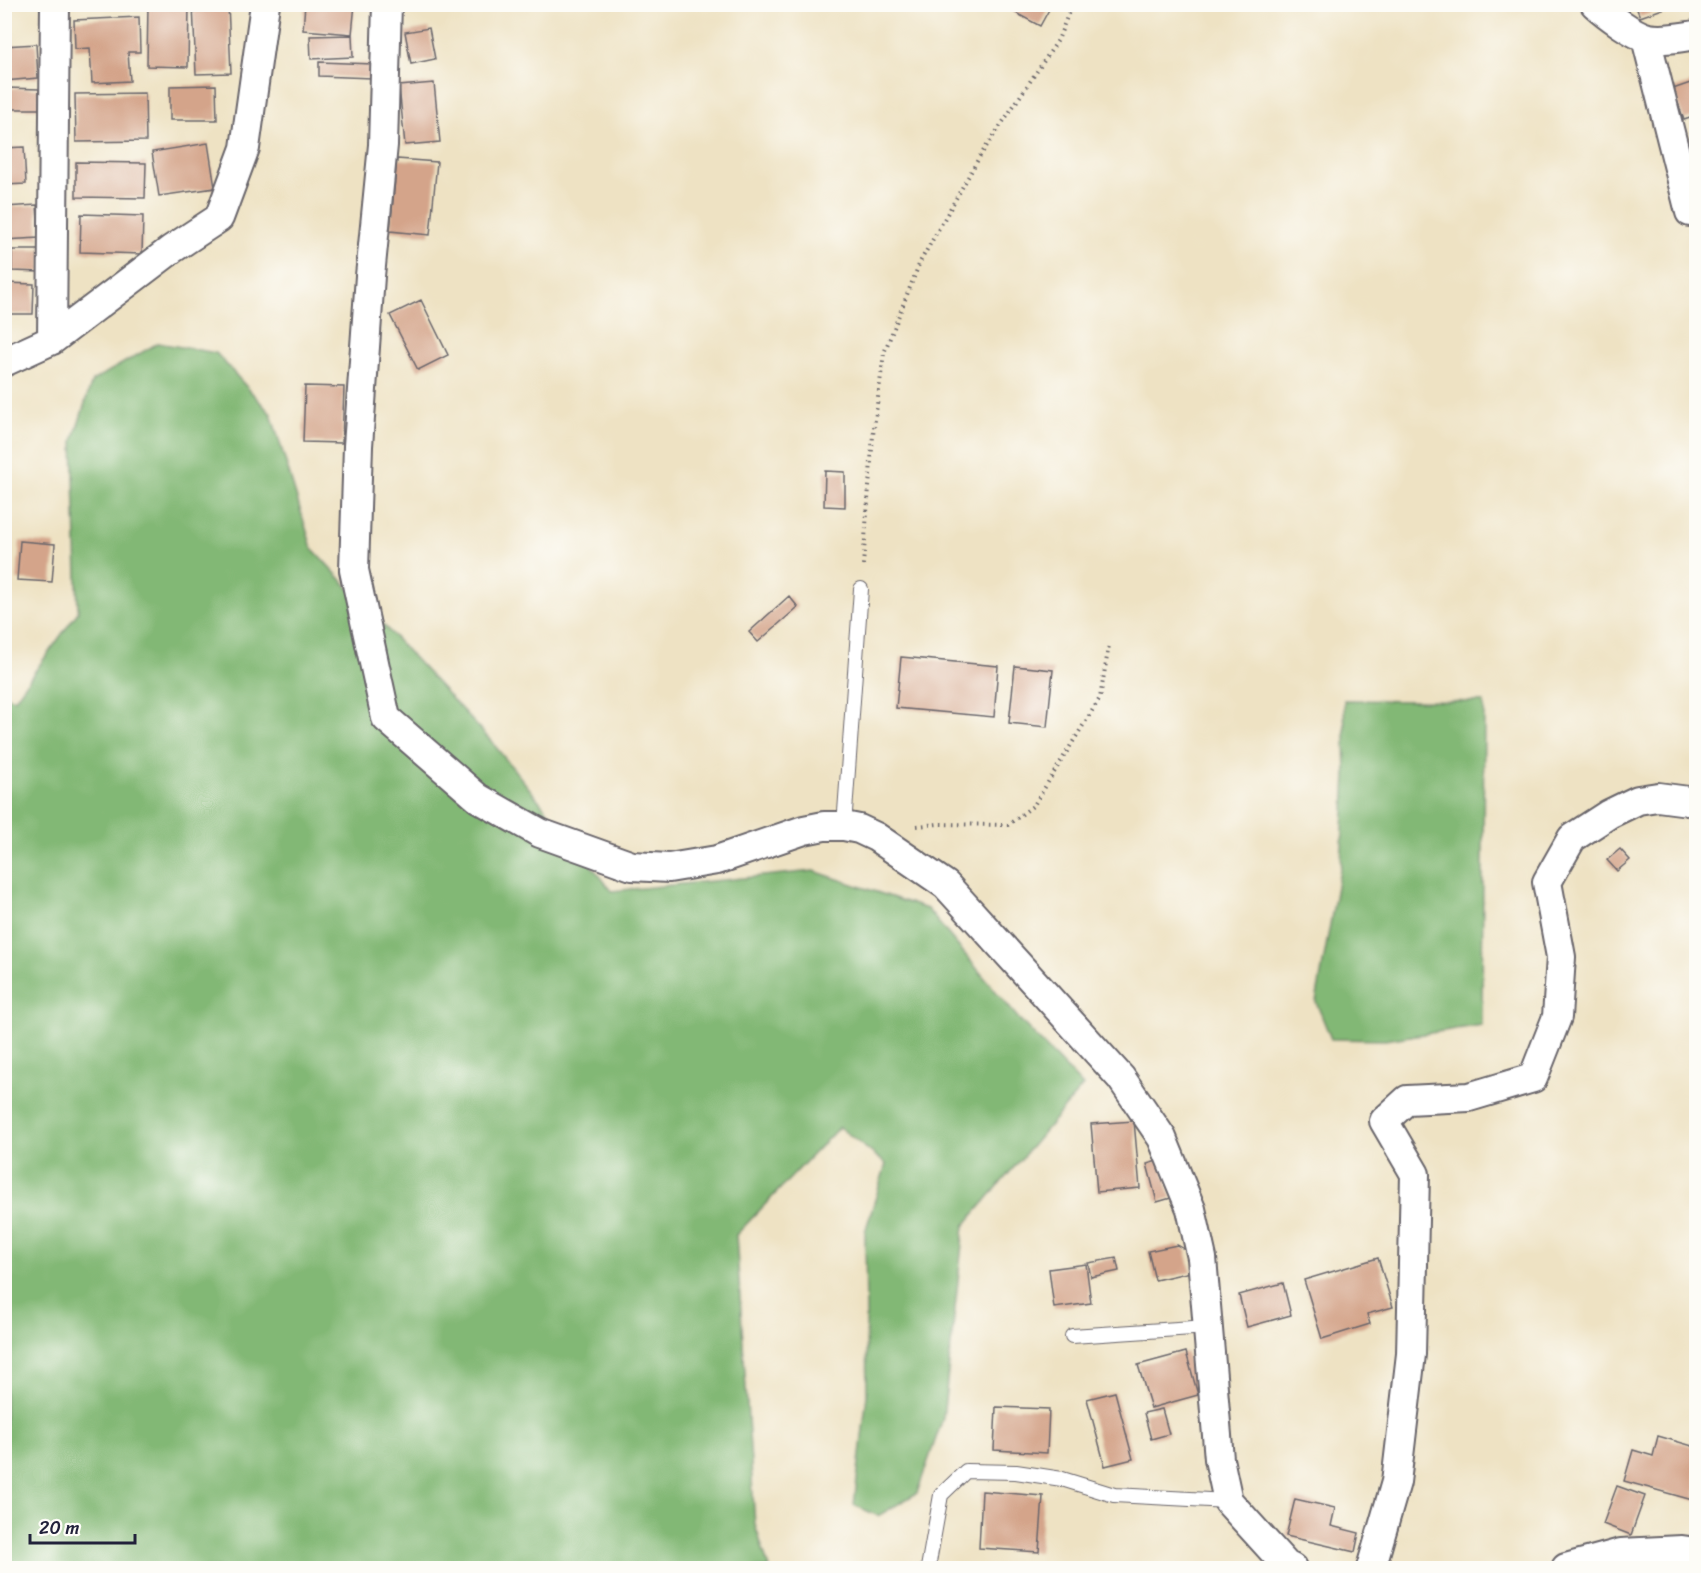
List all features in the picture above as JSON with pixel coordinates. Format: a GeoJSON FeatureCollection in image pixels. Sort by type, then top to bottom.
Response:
{"type":"FeatureCollection","features":[{"type":"Feature","properties":{"kind":"street"},"geometry":{"type":"LineString","coordinates":[[52,340],[55,4]]}},
{"type":"Feature","properties":{"kind":"street"},"geometry":{"type":"LineString","coordinates":[[4,362],[52,340],[172,249],[219,218],[245,148],[266,4]]}},
{"type":"Feature","properties":{"kind":"street"},"geometry":{"type":"LineString","coordinates":[[387,4],[382,145],[359,435],[354,570],[386,718],[478,798],[540,833],[632,866],[669,868],[717,860],[804,830],[824,826],[844,826],[859,829],[876,837],[946,885],[1121,1078],[1162,1138],[1191,1209],[1202,1258],[1219,1459],[1228,1502],[1292,1569]]}},
{"type":"Feature","properties":{"kind":"street"},"geometry":{"type":"LineString","coordinates":[[1595,4],[1609,16],[1646,38],[1668,39],[1696,35]]}},
{"type":"Feature","properties":{"kind":"street"},"geometry":{"type":"LineString","coordinates":[[1646,38],[1690,212]]}},
{"type":"Feature","properties":{"kind":"street"},"geometry":{"type":"LineString","coordinates":[[1371,1569],[1396,1482],[1411,1343],[1415,1174],[1384,1121],[1407,1100],[1469,1097],[1533,1078],[1557,1017],[1561,957],[1547,882],[1572,838],[1609,814],[1638,800],[1658,797],[1696,802]]}},
{"type":"Feature","properties":{"kind":"street"},"geometry":{"type":"LineString","coordinates":[[1566,1569],[1621,1553],[1682,1550],[1696,1552]]}},
{"type":"Feature","properties":{"kind":"lane"},"geometry":{"type":"LineString","coordinates":[[844,826],[861,589]]}},
{"type":"Feature","properties":{"kind":"lane"},"geometry":{"type":"LineString","coordinates":[[1072,1336],[1208,1327]]}},
{"type":"Feature","properties":{"kind":"lane"},"geometry":{"type":"LineString","coordinates":[[928,1569],[941,1495],[966,1471],[1016,1472],[1062,1479],[1114,1495],[1228,1502]]}},
{"type":"Feature","properties":{"kind":"path"},"geometry":{"type":"LineString","coordinates":[[861,589],[873,435],[884,353],[920,262],[980,156],[1058,40],[1072,4]]}},
{"type":"Feature","properties":{"kind":"path"},"geometry":{"type":"LineString","coordinates":[[876,837],[904,827],[938,824],[1008,825],[1034,805],[1100,698],[1109,645]]}},
{"type":"Feature","properties":{"kind":"green space"},"geometry":{"type":"Polygon","coordinates":[[[158,343],[216,353],[271,414],[312,548],[491,741],[612,891],[814,871],[927,909],[1019,1019],[1083,1086],[964,1226],[943,1418],[917,1493],[878,1516],[854,1505],[867,1395],[865,1232],[886,1164],[839,1127],[736,1235],[755,1525],[769,1568],[5,1568],[4,696],[15,699],[78,612],[73,441],[92,381],[158,343]]]}},
{"type":"Feature","properties":{"kind":"green space"},"geometry":{"type":"Polygon","coordinates":[[[1344,700],[1484,702],[1482,1025],[1385,1040],[1331,1039],[1316,1002],[1341,864],[1346,775],[1344,700]]]}},
{"type":"Feature","properties":{"kind":"building"},"geometry":{"type":"Polygon","coordinates":[[[148,4],[189,4],[188,67],[147,66],[148,4]]]}},
{"type":"Feature","properties":{"kind":"building"},"geometry":{"type":"Polygon","coordinates":[[[228,4],[231,73],[196,74],[193,5],[228,4]]]}},
{"type":"Feature","properties":{"kind":"building"},"geometry":{"type":"Polygon","coordinates":[[[305,4],[355,4],[352,34],[303,30],[305,4]]]}},
{"type":"Feature","properties":{"kind":"building"},"geometry":{"type":"Polygon","coordinates":[[[1016,4],[1052,4],[1040,26],[1012,11],[1016,4]]]}},
{"type":"Feature","properties":{"kind":"building"},"geometry":{"type":"Polygon","coordinates":[[[1635,4],[1674,4],[1674,5],[1640,17],[1635,4]]]}},
{"type":"Feature","properties":{"kind":"building"},"geometry":{"type":"Polygon","coordinates":[[[139,17],[140,52],[128,52],[130,81],[92,83],[90,48],[75,49],[74,20],[139,17]]]}},
{"type":"Feature","properties":{"kind":"building"},"geometry":{"type":"Polygon","coordinates":[[[429,28],[435,59],[411,64],[405,32],[429,28]]]}},
{"type":"Feature","properties":{"kind":"building"},"geometry":{"type":"Polygon","coordinates":[[[352,35],[353,57],[311,59],[310,36],[352,35]]]}},
{"type":"Feature","properties":{"kind":"building"},"geometry":{"type":"Polygon","coordinates":[[[36,44],[38,78],[4,81],[4,46],[36,44]]]}},
{"type":"Feature","properties":{"kind":"building"},"geometry":{"type":"Polygon","coordinates":[[[319,62],[373,64],[372,78],[319,76],[319,62]]]}},
{"type":"Feature","properties":{"kind":"building"},"geometry":{"type":"Polygon","coordinates":[[[1696,81],[1696,116],[1684,120],[1673,89],[1696,81]]]}},
{"type":"Feature","properties":{"kind":"building"},"geometry":{"type":"Polygon","coordinates":[[[434,83],[440,142],[405,145],[399,86],[434,83]]]}},
{"type":"Feature","properties":{"kind":"building"},"geometry":{"type":"Polygon","coordinates":[[[216,85],[217,120],[170,120],[170,86],[216,85]]]}},
{"type":"Feature","properties":{"kind":"building"},"geometry":{"type":"Polygon","coordinates":[[[6,88],[39,89],[39,109],[6,109],[6,88]]]}},
{"type":"Feature","properties":{"kind":"building"},"geometry":{"type":"Polygon","coordinates":[[[145,93],[146,141],[76,142],[75,94],[145,93]]]}},
{"type":"Feature","properties":{"kind":"building"},"geometry":{"type":"Polygon","coordinates":[[[208,143],[215,188],[159,196],[152,152],[208,143]]]}},
{"type":"Feature","properties":{"kind":"building"},"geometry":{"type":"Polygon","coordinates":[[[24,147],[26,184],[4,185],[4,148],[24,147]]]}},
{"type":"Feature","properties":{"kind":"building"},"geometry":{"type":"Polygon","coordinates":[[[397,159],[437,162],[430,235],[390,231],[397,159]]]}},
{"type":"Feature","properties":{"kind":"building"},"geometry":{"type":"Polygon","coordinates":[[[76,162],[146,163],[145,198],[76,197],[76,162]]]}},
{"type":"Feature","properties":{"kind":"building"},"geometry":{"type":"Polygon","coordinates":[[[37,205],[39,238],[4,240],[4,207],[37,205]]]}},
{"type":"Feature","properties":{"kind":"building"},"geometry":{"type":"Polygon","coordinates":[[[81,214],[143,216],[142,254],[80,252],[81,214]]]}},
{"type":"Feature","properties":{"kind":"building"},"geometry":{"type":"Polygon","coordinates":[[[12,250],[42,250],[41,272],[12,271],[12,250]]]}},
{"type":"Feature","properties":{"kind":"building"},"geometry":{"type":"Polygon","coordinates":[[[4,283],[34,284],[33,314],[4,314],[4,283]]]}},
{"type":"Feature","properties":{"kind":"building"},"geometry":{"type":"Polygon","coordinates":[[[421,300],[448,355],[418,370],[390,315],[421,300]]]}},
{"type":"Feature","properties":{"kind":"building"},"geometry":{"type":"Polygon","coordinates":[[[305,386],[344,387],[342,443],[303,442],[305,386]]]}},
{"type":"Feature","properties":{"kind":"building"},"geometry":{"type":"Polygon","coordinates":[[[825,471],[845,472],[845,507],[824,506],[825,471]]]}},
{"type":"Feature","properties":{"kind":"building"},"geometry":{"type":"Polygon","coordinates":[[[20,541],[55,544],[52,582],[17,580],[20,541]]]}},
{"type":"Feature","properties":{"kind":"building"},"geometry":{"type":"Polygon","coordinates":[[[789,596],[798,607],[758,642],[749,632],[789,596]]]}},
{"type":"Feature","properties":{"kind":"building"},"geometry":{"type":"Polygon","coordinates":[[[901,657],[998,666],[994,717],[896,708],[901,657]]]}},
{"type":"Feature","properties":{"kind":"building"},"geometry":{"type":"Polygon","coordinates":[[[1015,666],[1053,670],[1047,727],[1009,723],[1015,666]]]}},
{"type":"Feature","properties":{"kind":"building"},"geometry":{"type":"Polygon","coordinates":[[[1620,849],[1630,860],[1617,871],[1607,860],[1620,849]]]}},
{"type":"Feature","properties":{"kind":"building"},"geometry":{"type":"Polygon","coordinates":[[[1134,1121],[1140,1188],[1097,1192],[1091,1124],[1134,1121]]]}},
{"type":"Feature","properties":{"kind":"building"},"geometry":{"type":"Polygon","coordinates":[[[1161,1160],[1171,1198],[1157,1202],[1147,1164],[1161,1160]]]}},
{"type":"Feature","properties":{"kind":"building"},"geometry":{"type":"Polygon","coordinates":[[[1177,1245],[1186,1250],[1191,1272],[1155,1280],[1148,1251],[1177,1245]]]}},
{"type":"Feature","properties":{"kind":"building"},"geometry":{"type":"Polygon","coordinates":[[[1116,1258],[1119,1271],[1091,1277],[1088,1263],[1116,1258]]]}},
{"type":"Feature","properties":{"kind":"building"},"geometry":{"type":"Polygon","coordinates":[[[1378,1258],[1393,1307],[1367,1314],[1370,1324],[1322,1339],[1304,1280],[1378,1258]]]}},
{"type":"Feature","properties":{"kind":"building"},"geometry":{"type":"Polygon","coordinates":[[[1086,1264],[1091,1303],[1054,1308],[1049,1269],[1086,1264]]]}},
{"type":"Feature","properties":{"kind":"building"},"geometry":{"type":"Polygon","coordinates":[[[1283,1283],[1291,1315],[1247,1327],[1239,1295],[1283,1283]]]}},
{"type":"Feature","properties":{"kind":"building"},"geometry":{"type":"Polygon","coordinates":[[[1186,1352],[1198,1395],[1151,1408],[1138,1365],[1186,1352]]]}},
{"type":"Feature","properties":{"kind":"building"},"geometry":{"type":"Polygon","coordinates":[[[1115,1392],[1133,1459],[1105,1466],[1087,1399],[1115,1392]]]}},
{"type":"Feature","properties":{"kind":"building"},"geometry":{"type":"Polygon","coordinates":[[[996,1407],[1049,1409],[1047,1453],[994,1450],[996,1407]]]}},
{"type":"Feature","properties":{"kind":"building"},"geometry":{"type":"Polygon","coordinates":[[[1162,1409],[1169,1434],[1151,1439],[1144,1413],[1162,1409]]]}},
{"type":"Feature","properties":{"kind":"building"},"geometry":{"type":"Polygon","coordinates":[[[1658,1436],[1696,1447],[1696,1501],[1624,1481],[1633,1450],[1653,1456],[1658,1436]]]}},
{"type":"Feature","properties":{"kind":"building"},"geometry":{"type":"Polygon","coordinates":[[[1617,1486],[1645,1496],[1631,1535],[1603,1524],[1617,1486]]]}},
{"type":"Feature","properties":{"kind":"building"},"geometry":{"type":"Polygon","coordinates":[[[982,1491],[1043,1496],[1039,1552],[979,1548],[982,1491]]]}},
{"type":"Feature","properties":{"kind":"building"},"geometry":{"type":"Polygon","coordinates":[[[1295,1499],[1335,1508],[1331,1526],[1359,1533],[1355,1552],[1286,1536],[1295,1499]]]}}]}
